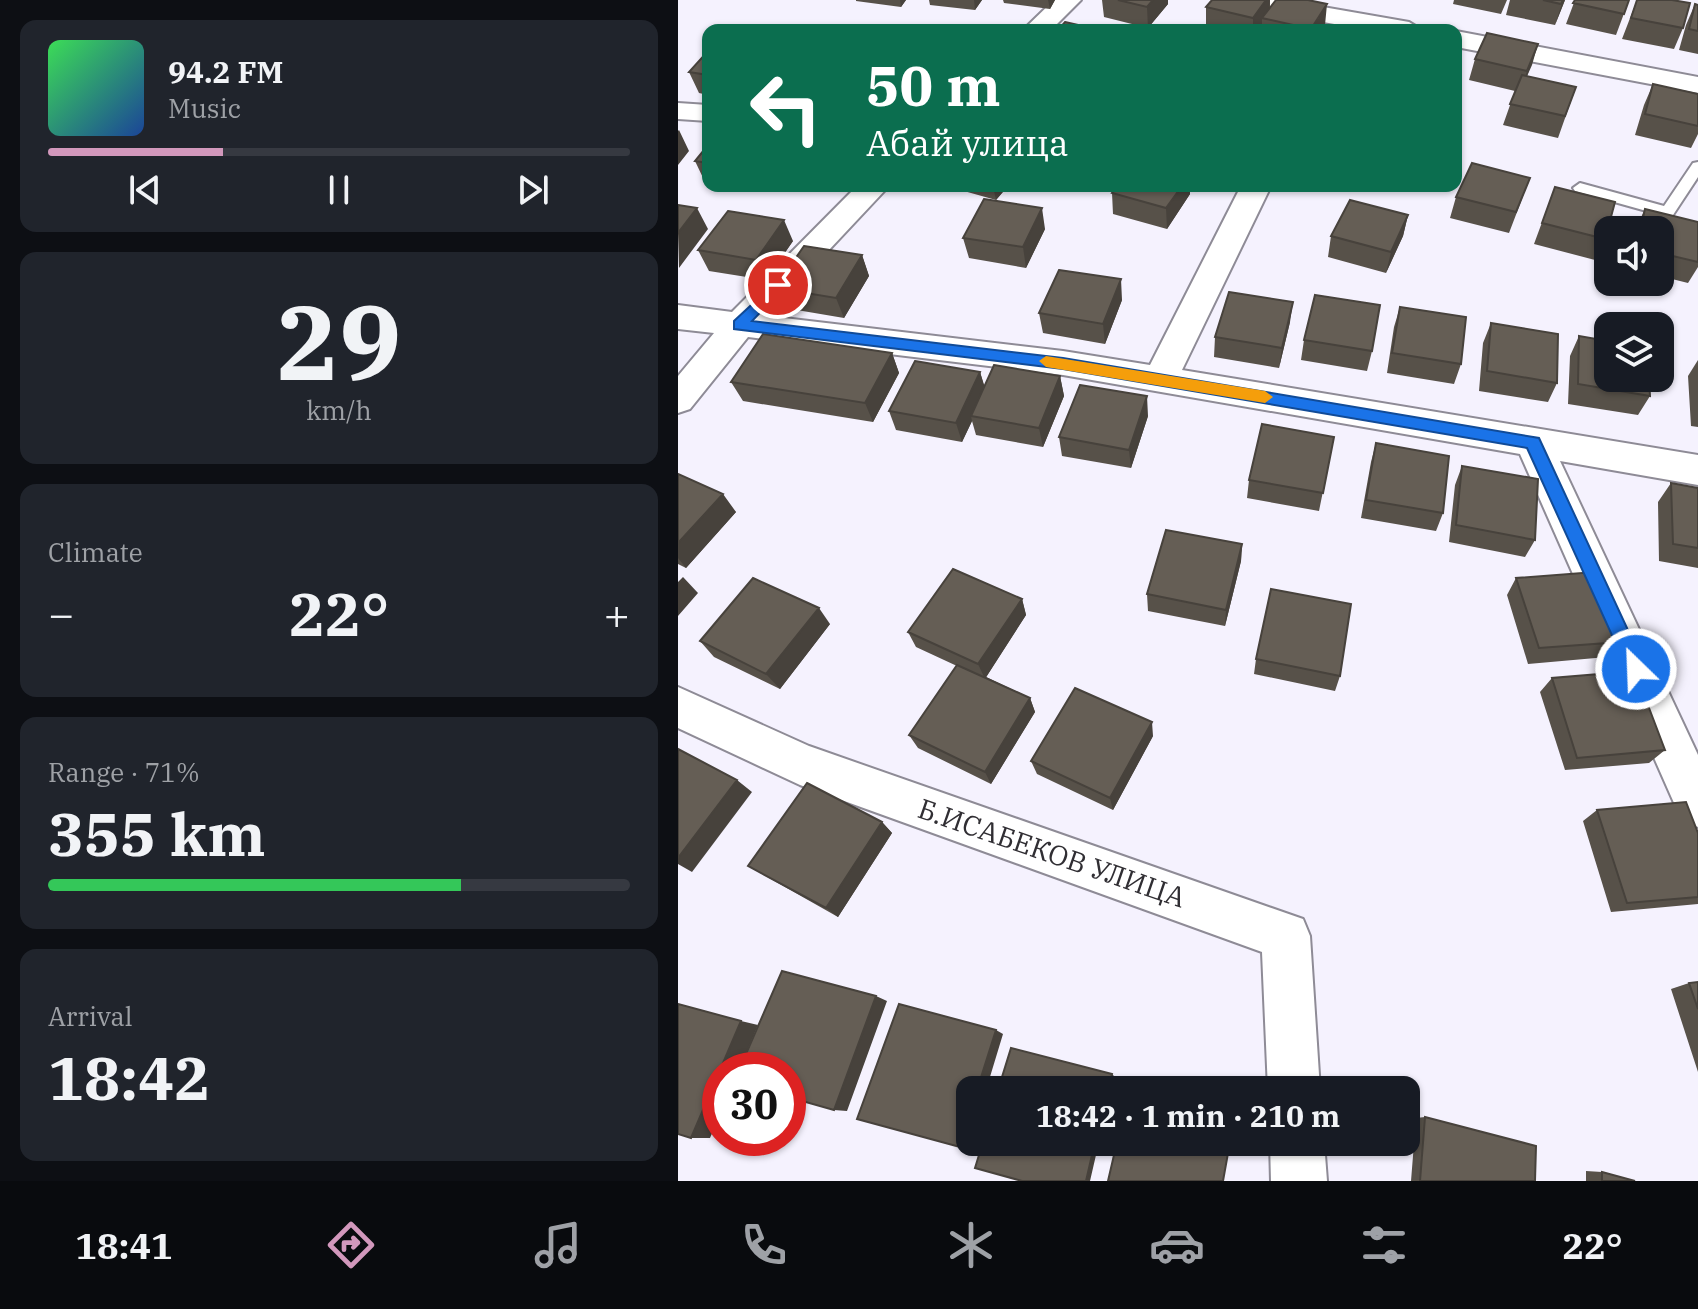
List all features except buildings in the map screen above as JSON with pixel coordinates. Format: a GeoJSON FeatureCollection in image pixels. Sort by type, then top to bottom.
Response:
{"type":"FeatureCollection","features":[{"type":"Feature","properties":{"kind":"street"},"geometry":{"type":"LineString","coordinates":[[1043,24],[1069,0]]}},
{"type":"Feature","properties":{"kind":"street"},"geometry":{"type":"LineString","coordinates":[[1241,0],[1350,24]]}},
{"type":"Feature","properties":{"kind":"street"},"geometry":{"type":"LineString","coordinates":[[1462,40],[1698,85]]}},
{"type":"Feature","properties":{"kind":"street"},"geometry":{"type":"LineString","coordinates":[[678,111],[702,113]]}},
{"type":"Feature","properties":{"kind":"street"},"geometry":{"type":"LineString","coordinates":[[678,400],[739,325],[868,192]]}},
{"type":"Feature","properties":{"kind":"street"},"geometry":{"type":"LineString","coordinates":[[1160,380],[1253,192]]}},
{"type":"Feature","properties":{"kind":"street"},"geometry":{"type":"LineString","coordinates":[[678,317],[1063,363],[1698,470]]}},
{"type":"Feature","properties":{"kind":"street"},"geometry":{"type":"LineString","coordinates":[[1533,442],[1698,805]]}},
{"type":"Feature","properties":{"kind":"street","name":"Б.ИСАБЕКОВ УЛИЦА"},"geometry":{"type":"LineString","coordinates":[[678,707],[800,764],[1286,936],[1293,1076]]}},
{"type":"Feature","properties":{"kind":"street"},"geometry":{"type":"LineString","coordinates":[[1298,1156],[1299,1181]]}},
{"type":"Feature","properties":{"kind":"lane"},"geometry":{"type":"LineString","coordinates":[[1580,188],[1668,212],[1698,166]]}},
{"type":"Feature","properties":{"kind":"slow traffic"},"geometry":{"type":"LineString","coordinates":[[1046,361],[1265,397]]}},
{"type":"Feature","properties":{"kind":"route"},"geometry":{"type":"LineString","coordinates":[[778,285],[739,325],[1063,363],[1533,442],[1636,669]]}}]}
